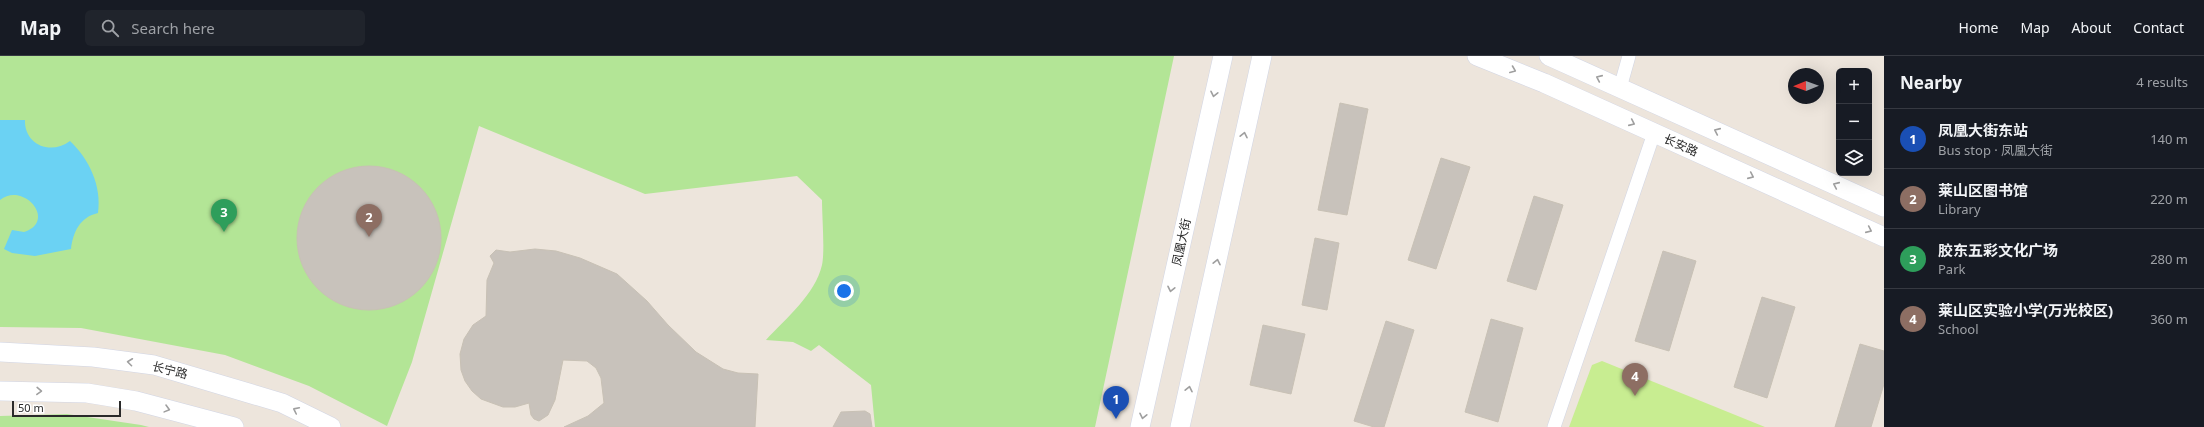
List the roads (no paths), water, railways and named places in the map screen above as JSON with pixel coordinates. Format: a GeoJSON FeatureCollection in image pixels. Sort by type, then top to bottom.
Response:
{"type":"FeatureCollection","features":[{"type":"Feature","properties":{"kind":"street","name":"凤凰大街"},"geometry":{"type":"LineString","coordinates":[[1140,427],[1222,56]]}},
{"type":"Feature","properties":{"kind":"street"},"geometry":{"type":"LineString","coordinates":[[1180,427],[1262,56]]}},
{"type":"Feature","properties":{"kind":"street"},"geometry":{"type":"LineString","coordinates":[[1254,90],[1274,56]]}},
{"type":"Feature","properties":{"kind":"street","name":"长安路"},"geometry":{"type":"LineString","coordinates":[[1477,56],[1544,83],[1884,237]]}},
{"type":"Feature","properties":{"kind":"street"},"geometry":{"type":"LineString","coordinates":[[1549,56],[1884,207]]}},
{"type":"Feature","properties":{"kind":"street"},"geometry":{"type":"LineString","coordinates":[[1620,88],[1629,56]]}},
{"type":"Feature","properties":{"kind":"street"},"geometry":{"type":"LineString","coordinates":[[1554,427],[1654,133]]}},
{"type":"Feature","properties":{"kind":"street","name":"长宁路"},"geometry":{"type":"LineString","coordinates":[[0,352],[93,358],[154,365],[282,403],[331,427]]}},
{"type":"Feature","properties":{"kind":"street"},"geometry":{"type":"LineString","coordinates":[[0,391],[87,393],[108,396],[136,401],[234,427]]}},
{"type":"Feature","properties":{"kind":"street"},"geometry":{"type":"LineString","coordinates":[[312,427],[323,427]]}},
{"type":"Feature","properties":{"kind":"water"},"geometry":{"type":"Polygon","coordinates":[[[0,120],[25,120],[29,136],[40,145],[54,147],[70,141],[83,156],[93,174],[98,193],[98,213],[86,218],[78,226],[71,249],[35,256],[12,253],[4,249],[12,230],[24,232],[34,227],[38,220],[37,212],[27,199],[18,195],[9,195],[0,200],[0,120]]]}},
{"type":"Feature","properties":{"kind":"place","name":"胶东五彩文化广场"},"geometry":{"type":"Point","coordinates":[224,232]}},
{"type":"Feature","properties":{"kind":"place","name":"莱山区图书馆"},"geometry":{"type":"Point","coordinates":[369,237]}},
{"type":"Feature","properties":{"kind":"place","name":"莱山区实验小学(万光校区)"},"geometry":{"type":"Point","coordinates":[1635,396]}},
{"type":"Feature","properties":{"kind":"place","name":"凤凰大街东站"},"geometry":{"type":"Point","coordinates":[1116,419]}}]}
